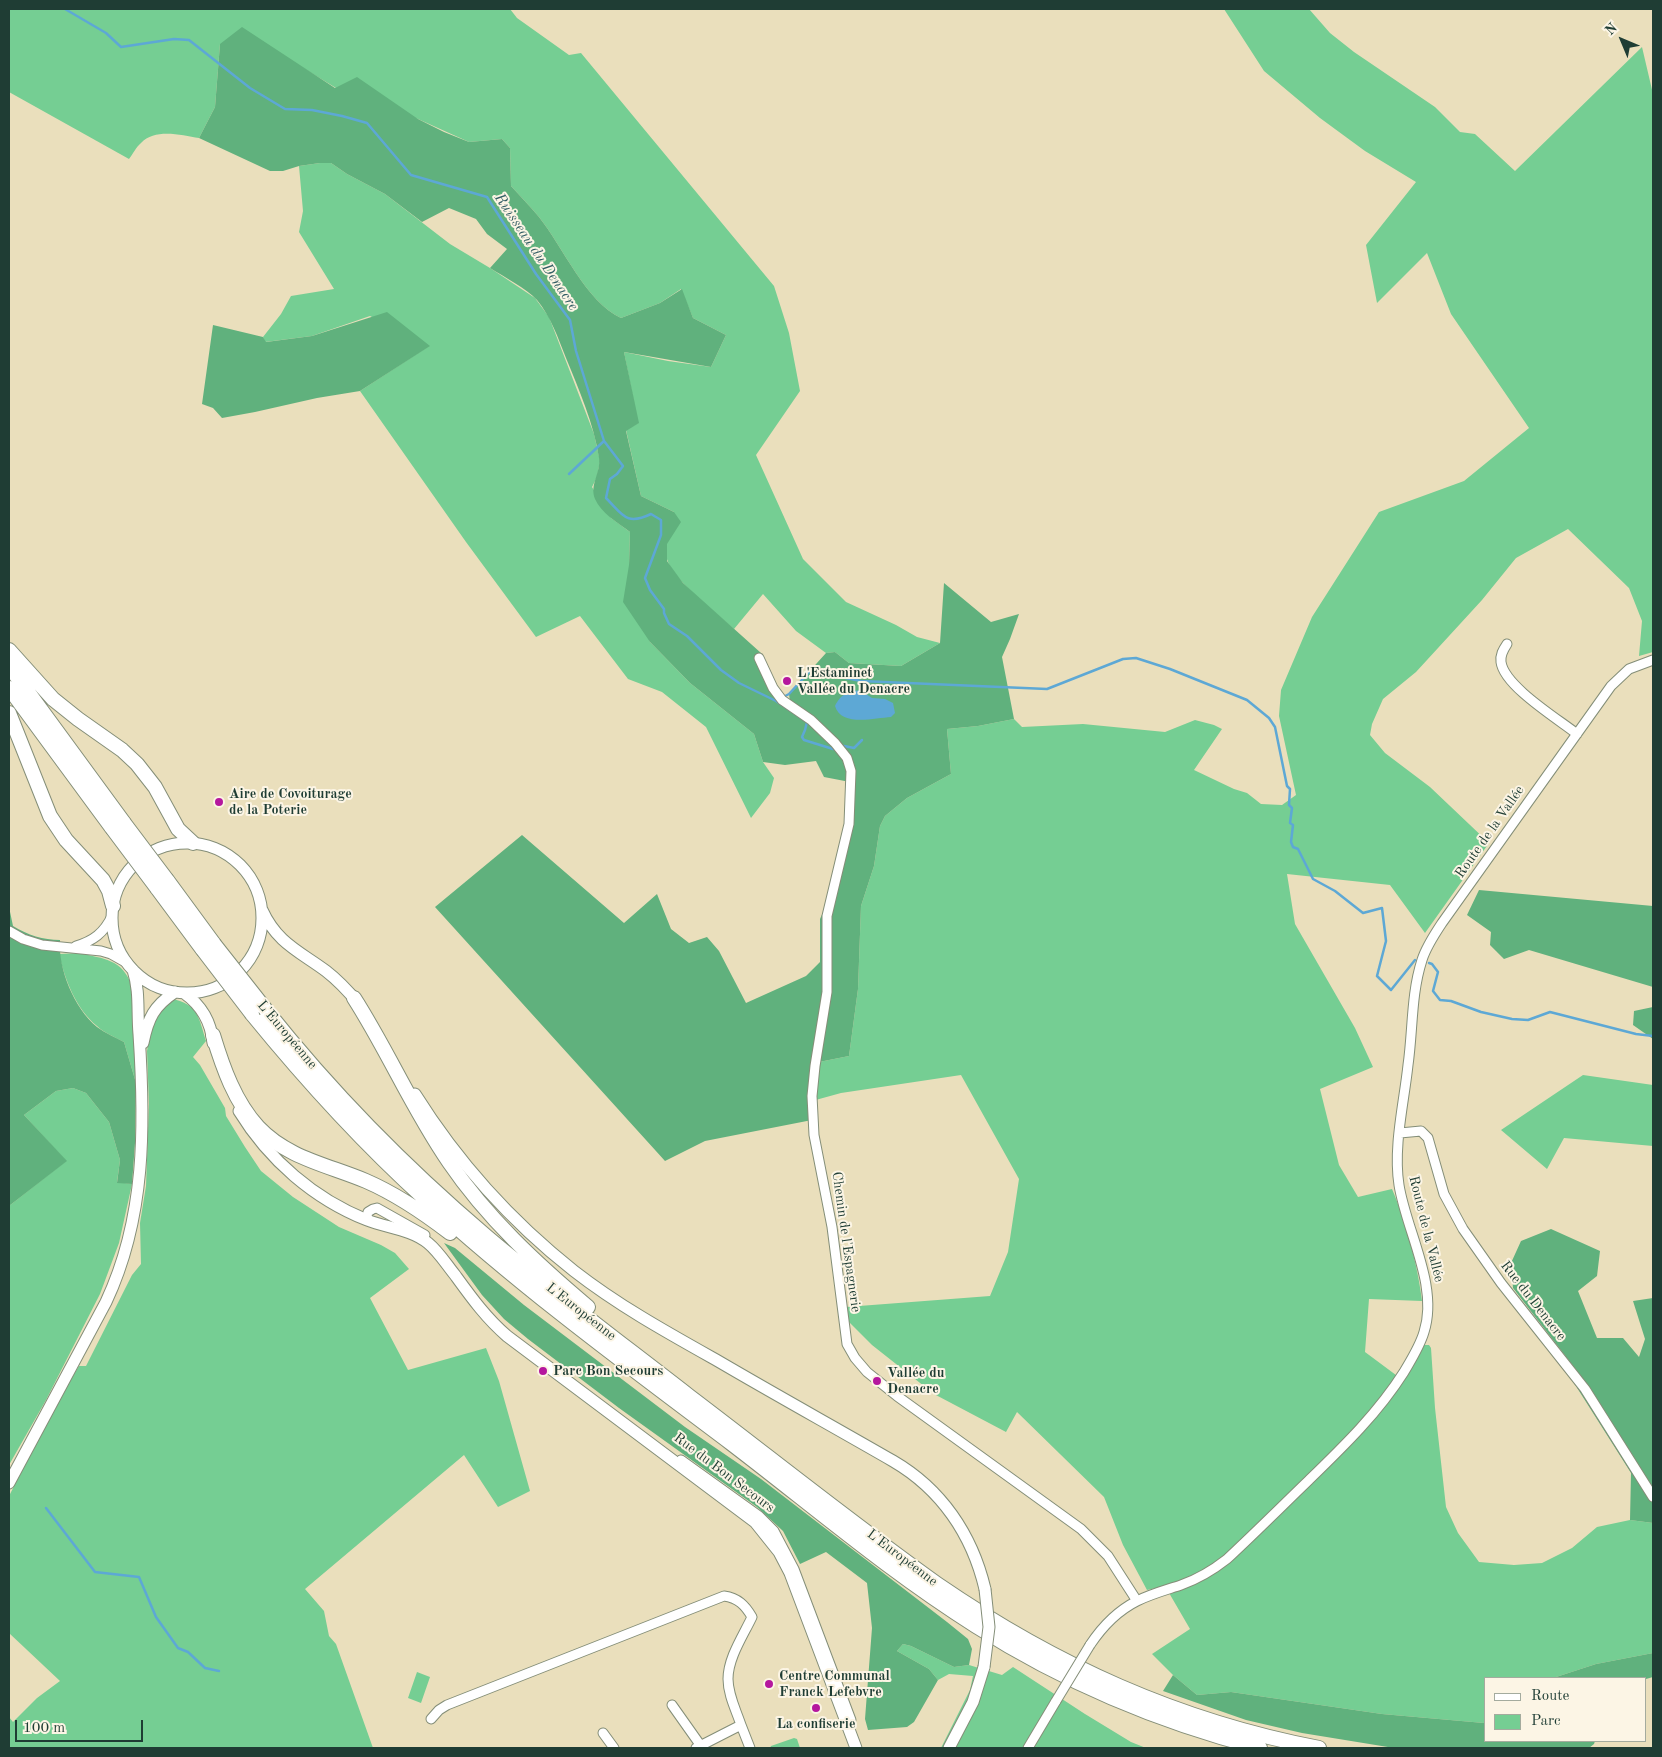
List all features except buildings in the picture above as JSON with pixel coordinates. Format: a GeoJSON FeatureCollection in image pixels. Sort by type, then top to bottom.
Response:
{"type":"FeatureCollection","features":[{"type":"Feature","properties":{"kind":"highway"},"geometry":{"type":"LineString","coordinates":[[9,650],[53,699],[122,750],[137,764],[155,787],[178,829],[193,843]]}},
{"type":"Feature","properties":{"kind":"highway","name":"L'Européenne"},"geometry":{"type":"LineString","coordinates":[[9,666],[118,825]]}},
{"type":"Feature","properties":{"kind":"highway","name":"L'Européenne"},"geometry":{"type":"LineString","coordinates":[[9,688],[118,825],[208,947],[259,1012],[306,1078],[374,1151],[422,1197],[492,1258],[568,1319],[860,1543],[912,1582],[974,1624],[1039,1663],[1106,1695],[1183,1726],[1260,1748]]}},
{"type":"Feature","properties":{"kind":"highway"},"geometry":{"type":"LineString","coordinates":[[9,713],[50,816],[66,840],[103,880],[109,892],[112,911]]}},
{"type":"Feature","properties":{"kind":"highway"},"geometry":{"type":"LineString","coordinates":[[354,998],[442,1152],[463,1183],[490,1215],[549,1273],[715,1415]]}},
{"type":"Feature","properties":{"kind":"highway","name":"L'Européenne"},"geometry":{"type":"LineString","coordinates":[[259,1012],[436,1193],[532,1274],[931,1580],[994,1622],[1037,1647],[1112,1684],[1173,1709],[1246,1731],[1319,1748]]}},
{"type":"Feature","properties":{"kind":"highway"},"geometry":{"type":"LineString","coordinates":[[213,1036],[220,1060],[235,1093],[249,1116],[271,1139],[299,1156],[390,1192],[424,1214],[476,1253],[492,1258]]}},
{"type":"Feature","properties":{"kind":"main road"},"geometry":{"type":"LineString","coordinates":[[142,1062],[138,1029],[138,988],[130,966],[116,943],[112,911],[120,883],[138,860],[150,852],[168,845],[193,843],[216,848],[238,862],[254,884],[262,910],[270,926],[280,939],[330,974],[354,998],[379,1032],[412,1090],[436,1125],[476,1177],[520,1224],[575,1272],[628,1309],[893,1461],[916,1476],[937,1496],[960,1525],[974,1552],[986,1589],[989,1627],[984,1667],[973,1702],[950,1748]]}},
{"type":"Feature","properties":{"kind":"main road"},"geometry":{"type":"LineString","coordinates":[[130,966],[150,983],[179,992],[198,992],[213,988],[226,982],[250,958],[261,930],[262,910]]}},
{"type":"Feature","properties":{"kind":"main road"},"geometry":{"type":"LineString","coordinates":[[9,1483],[97,1321],[115,1280],[126,1248],[137,1200],[142,1150],[142,1062],[145,1033],[150,1017],[159,1004],[179,992]]}},
{"type":"Feature","properties":{"kind":"main road","name":"Rue du Bon Secours"},"geometry":{"type":"LineString","coordinates":[[179,992],[195,1002],[208,1020],[213,1036],[214,1050],[225,1086],[239,1112],[260,1142],[286,1169],[313,1190],[339,1206],[366,1220],[413,1234],[426,1242],[433,1248],[496,1326],[633,1428],[758,1526],[779,1552],[796,1586],[856,1748]]}},
{"type":"Feature","properties":{"kind":"street"},"geometry":{"type":"LineString","coordinates":[[1507,644],[1500,659],[1509,680],[1519,690],[1577,734]]}},
{"type":"Feature","properties":{"kind":"street","name":"Chemin de l'Espagnerie"},"geometry":{"type":"LineString","coordinates":[[759,658],[778,696],[809,719],[835,743],[845,755],[851,771],[850,816],[827,916],[827,992],[812,1096],[814,1134],[832,1227],[847,1344],[855,1358],[867,1372],[897,1396],[1081,1529],[1108,1556],[1137,1601]]}},
{"type":"Feature","properties":{"kind":"street","name":"Route de la Vallée"},"geometry":{"type":"LineString","coordinates":[[1028,1748],[1090,1645],[1108,1622],[1122,1610],[1137,1601],[1198,1578],[1227,1559],[1367,1421],[1388,1395],[1414,1354],[1425,1331],[1428,1319],[1428,1302],[1426,1282],[1400,1187],[1398,1165],[1415,992],[1425,952],[1442,923],[1604,696],[1620,677],[1634,666],[1653,660]]}},
{"type":"Feature","properties":{"kind":"street"},"geometry":{"type":"LineString","coordinates":[[68,947],[88,942],[97,937],[104,930],[112,911]]}},
{"type":"Feature","properties":{"kind":"street"},"geometry":{"type":"LineString","coordinates":[[9,931],[24,939],[42,945],[106,953],[130,966]]}},
{"type":"Feature","properties":{"kind":"street","name":"Rue du Denacre"},"geometry":{"type":"LineString","coordinates":[[1400,1132],[1421,1131],[1428,1138],[1444,1194],[1463,1229],[1501,1283],[1585,1389],[1653,1497]]}},
{"type":"Feature","properties":{"kind":"street","name":"Rue du Bon Secours"},"geometry":{"type":"LineString","coordinates":[[366,1220],[368,1212],[378,1208],[433,1240],[497,1319],[515,1336],[585,1392]]}},
{"type":"Feature","properties":{"kind":"street","name":"Rue du Bon Secours"},"geometry":{"type":"LineString","coordinates":[[633,1428],[759,1516],[774,1532],[792,1564],[803,1590],[861,1748]]}},
{"type":"Feature","properties":{"kind":"street"},"geometry":{"type":"LineString","coordinates":[[431,1719],[439,1710],[447,1705],[724,1596],[740,1602],[752,1617],[734,1654],[728,1675],[729,1690],[750,1748]]}},
{"type":"Feature","properties":{"kind":"street"},"geometry":{"type":"LineString","coordinates":[[672,1706],[699,1747],[741,1725]]}},
{"type":"Feature","properties":{"kind":"street"},"geometry":{"type":"LineString","coordinates":[[603,1733],[614,1748]]}},
{"type":"Feature","properties":{"kind":"green space"},"geometry":{"type":"Polygon","coordinates":[[[9,9],[510,9],[517,18],[569,55],[581,53],[774,286],[789,333],[800,391],[756,455],[803,559],[846,602],[917,637],[940,643],[901,666],[849,663],[835,652],[826,653],[796,631],[763,594],[734,629],[679,579],[668,562],[666,551],[674,512],[641,496],[626,430],[638,423],[624,352],[711,367],[726,335],[693,318],[681,289],[660,303],[621,318],[608,310],[586,287],[548,229],[511,186],[510,148],[502,139],[469,142],[418,119],[336,88],[295,63],[220,44],[215,107],[199,138],[184,135],[153,135],[139,145],[129,159],[9,92],[9,9]]]}},
{"type":"Feature","properties":{"kind":"green space"},"geometry":{"type":"Polygon","coordinates":[[[1224,9],[1309,9],[1330,33],[1354,52],[1435,107],[1460,132],[1475,134],[1515,171],[1642,47],[1653,94],[1653,652],[1639,656],[1642,621],[1629,588],[1568,529],[1516,558],[1482,600],[1416,672],[1383,699],[1372,724],[1370,735],[1385,753],[1430,787],[1489,843],[1425,933],[1390,885],[1287,874],[1295,924],[1355,1028],[1373,1067],[1320,1089],[1339,1165],[1358,1197],[1392,1189],[1411,1244],[1418,1273],[1422,1301],[1369,1299],[1365,1352],[1404,1381],[1423,1345],[1429,1345],[1431,1348],[1435,1408],[1446,1507],[1458,1533],[1479,1562],[1514,1565],[1542,1563],[1572,1548],[1597,1527],[1630,1520],[1653,1523],[1653,1653],[1596,1664],[1556,1677],[1484,1677],[1484,1723],[1382,1714],[1231,1692],[1197,1695],[1173,1675],[1152,1654],[1190,1629],[1165,1586],[1147,1590],[1123,1545],[1104,1497],[1017,1412],[1006,1432],[934,1394],[872,1345],[847,1320],[846,1307],[990,1296],[1008,1252],[1019,1179],[961,1075],[841,1093],[812,1101],[814,1063],[849,1056],[858,989],[861,906],[874,866],[880,826],[885,816],[907,798],[951,774],[947,729],[978,726],[1014,719],[1022,727],[1083,724],[1165,732],[1195,720],[1222,729],[1194,770],[1234,789],[1247,793],[1261,804],[1282,805],[1296,795],[1279,716],[1281,690],[1312,617],[1379,512],[1464,481],[1529,428],[1451,314],[1427,253],[1377,303],[1366,245],[1416,182],[1365,151],[1320,118],[1264,71],[1224,9]]]}},
{"type":"Feature","properties":{"kind":"green space"},"geometry":{"type":"Polygon","coordinates":[[[242,27],[335,88],[357,77],[418,119],[444,132],[469,142],[502,139],[510,148],[511,186],[548,229],[586,287],[608,310],[621,318],[660,303],[682,289],[693,318],[726,335],[711,367],[624,352],[639,423],[626,431],[641,496],[674,512],[681,522],[667,544],[667,561],[683,583],[761,653],[774,686],[790,702],[789,694],[826,653],[835,652],[849,663],[901,666],[940,643],[944,583],[991,622],[1019,614],[1002,657],[1014,719],[978,726],[947,729],[951,774],[907,798],[885,816],[880,826],[874,866],[861,906],[858,989],[849,1056],[814,1063],[812,1120],[705,1141],[665,1161],[435,907],[522,835],[624,923],[657,894],[671,929],[689,943],[707,937],[719,951],[746,1003],[806,976],[820,962],[820,919],[837,881],[844,845],[850,782],[824,777],[816,761],[785,765],[763,762],[754,734],[690,683],[650,642],[623,602],[629,565],[630,532],[606,513],[595,499],[593,489],[599,458],[594,433],[581,395],[550,321],[537,300],[521,287],[490,268],[507,249],[487,234],[476,219],[449,208],[422,222],[385,194],[347,174],[331,163],[299,166],[283,171],[270,171],[199,138],[215,107],[220,44],[242,27]]]}},
{"type":"Feature","properties":{"kind":"green space"},"geometry":{"type":"Polygon","coordinates":[[[331,163],[347,174],[385,194],[450,244],[535,298],[549,317],[594,434],[600,461],[597,477],[592,487],[611,518],[630,532],[629,565],[650,642],[690,683],[754,734],[763,762],[774,778],[770,793],[751,818],[706,727],[662,692],[628,679],[580,616],[536,637],[466,542],[360,391],[429,346],[370,316],[312,336],[265,342],[263,337],[281,314],[291,296],[334,289],[299,232],[303,211],[299,166],[331,163]]]}},
{"type":"Feature","properties":{"kind":"green space"},"geometry":{"type":"Polygon","coordinates":[[[387,312],[430,346],[360,391],[222,418],[213,408],[202,404],[213,325],[263,337],[266,342],[312,336],[387,312]]]}},
{"type":"Feature","properties":{"kind":"green space"},"geometry":{"type":"Polygon","coordinates":[[[1479,890],[1653,906],[1653,987],[1529,950],[1504,959],[1490,945],[1491,932],[1467,915],[1479,890]]]}},
{"type":"Feature","properties":{"kind":"green space"},"geometry":{"type":"Polygon","coordinates":[[[9,907],[13,926],[36,936],[60,940],[60,951],[65,975],[81,1009],[97,1027],[124,1042],[136,1083],[132,1184],[117,1183],[120,1160],[109,1122],[86,1093],[73,1088],[56,1091],[24,1115],[67,1161],[9,1206],[9,907]]]}},
{"type":"Feature","properties":{"kind":"green space"},"geometry":{"type":"Polygon","coordinates":[[[79,953],[105,959],[118,965],[128,977],[132,986],[136,1083],[124,1042],[103,1031],[90,1019],[77,1003],[68,984],[59,954],[79,953]]]}},
{"type":"Feature","properties":{"kind":"green space"},"geometry":{"type":"Polygon","coordinates":[[[172,999],[187,1004],[196,1013],[206,1041],[193,1057],[200,1065],[225,1108],[226,1116],[261,1171],[293,1197],[339,1227],[395,1253],[409,1269],[370,1298],[408,1370],[486,1348],[499,1381],[530,1491],[498,1507],[464,1455],[305,1589],[324,1611],[329,1636],[336,1644],[373,1748],[9,1748],[9,1717],[13,1722],[37,1698],[60,1681],[9,1633],[9,1496],[60,1397],[79,1366],[86,1366],[132,1275],[141,1264],[140,1223],[146,1186],[149,1104],[147,1051],[151,1029],[159,1011],[172,999]]]}},
{"type":"Feature","properties":{"kind":"green space"},"geometry":{"type":"Polygon","coordinates":[[[1653,1007],[1653,1039],[1633,1025],[1634,1011],[1653,1007]]]}},
{"type":"Feature","properties":{"kind":"green space"},"geometry":{"type":"Polygon","coordinates":[[[1583,1075],[1653,1085],[1653,1146],[1564,1138],[1547,1169],[1501,1130],[1583,1075]]]}},
{"type":"Feature","properties":{"kind":"green space"},"geometry":{"type":"Polygon","coordinates":[[[73,1088],[86,1093],[109,1122],[120,1160],[117,1182],[132,1184],[119,1243],[100,1294],[46,1400],[9,1465],[9,1206],[66,1161],[24,1115],[56,1091],[73,1088]]]}},
{"type":"Feature","properties":{"kind":"green space"},"geometry":{"type":"Polygon","coordinates":[[[1551,1229],[1600,1251],[1597,1276],[1578,1291],[1597,1338],[1623,1338],[1639,1357],[1645,1339],[1633,1301],[1653,1298],[1653,1523],[1630,1520],[1631,1473],[1574,1383],[1572,1373],[1577,1371],[1513,1288],[1511,1263],[1521,1241],[1551,1229]]]}},
{"type":"Feature","properties":{"kind":"green space"},"geometry":{"type":"Polygon","coordinates":[[[444,1243],[455,1248],[524,1305],[685,1427],[761,1479],[947,1622],[968,1639],[972,1649],[969,1665],[954,1667],[903,1644],[897,1651],[929,1669],[938,1680],[914,1722],[907,1727],[868,1730],[865,1719],[872,1628],[867,1583],[826,1552],[800,1564],[783,1531],[757,1507],[619,1408],[504,1319],[482,1295],[444,1243]]]}},
{"type":"Feature","properties":{"kind":"green space"},"geometry":{"type":"Polygon","coordinates":[[[903,1644],[954,1667],[969,1665],[1002,1675],[1013,1667],[1085,1714],[1131,1742],[1146,1748],[941,1748],[970,1690],[973,1676],[949,1674],[938,1680],[929,1669],[897,1651],[903,1644]]]}},
{"type":"Feature","properties":{"kind":"green space"},"geometry":{"type":"Polygon","coordinates":[[[1653,1653],[1653,1677],[1647,1679],[1647,1677],[1556,1677],[1596,1664],[1653,1653]]]}},
{"type":"Feature","properties":{"kind":"green space"},"geometry":{"type":"Polygon","coordinates":[[[417,1672],[430,1677],[421,1703],[408,1698],[417,1672]]]}},
{"type":"Feature","properties":{"kind":"green space"},"geometry":{"type":"Polygon","coordinates":[[[1173,1675],[1197,1695],[1231,1692],[1382,1714],[1484,1723],[1484,1742],[1595,1742],[1589,1748],[1394,1748],[1302,1733],[1246,1720],[1163,1691],[1173,1675]]]}},
{"type":"Feature","properties":{"kind":"green space"},"geometry":{"type":"Polygon","coordinates":[[[794,1738],[797,1739],[800,1748],[770,1748],[771,1746],[794,1738]]]}},
{"type":"Feature","properties":{"kind":"water"},"geometry":{"type":"Polygon","coordinates":[[[860,690],[872,698],[885,699],[893,703],[895,713],[891,717],[859,720],[844,717],[838,713],[835,706],[842,696],[860,690]]]}},
{"type":"Feature","properties":{"kind":"waterway","name":"Ruisseau du Denacre"},"geometry":{"type":"LineString","coordinates":[[65,9],[106,33],[121,47],[174,39],[189,40],[250,88],[285,109],[312,110],[367,123],[411,175],[487,197],[536,274],[570,320],[576,351],[604,441],[623,466],[610,479],[606,498],[621,514],[630,519],[651,514],[661,520],[661,535],[645,578],[650,590],[664,609],[669,624],[687,636],[721,670],[739,683],[776,701],[789,694],[810,671],[861,681],[1047,689],[1123,659],[1136,658],[1170,669],[1247,700],[1269,718],[1275,727],[1287,786],[1290,789],[1289,805],[1292,808],[1290,823],[1293,825],[1291,842],[1293,847],[1298,849],[1313,879],[1335,891],[1363,913],[1382,908],[1386,941],[1377,976],[1391,990],[1415,960]]}},
{"type":"Feature","properties":{"kind":"waterway"},"geometry":{"type":"LineString","coordinates":[[569,474],[604,441]]}},
{"type":"Feature","properties":{"kind":"waterway"},"geometry":{"type":"LineString","coordinates":[[776,701],[807,722],[802,737],[804,740],[833,749],[844,746],[854,748],[862,740]]}},
{"type":"Feature","properties":{"kind":"waterway","name":"Ruisseau du Denacre"},"geometry":{"type":"LineString","coordinates":[[1429,963],[1438,972],[1433,991],[1440,1000],[1451,1001],[1481,1012],[1512,1019],[1528,1020],[1550,1012],[1636,1034],[1653,1036]]}},
{"type":"Feature","properties":{"kind":"waterway"},"geometry":{"type":"LineString","coordinates":[[46,1508],[95,1572],[139,1577],[156,1617],[178,1648],[188,1652],[205,1668],[219,1671]]}},
{"type":"Feature","properties":{"kind":"place","name":"L'Estaminet Vallée du Denacre"},"geometry":{"type":"Point","coordinates":[787,681]}},
{"type":"Feature","properties":{"kind":"place","name":"Aire de Covoiturage de la Poterie"},"geometry":{"type":"Point","coordinates":[219,802]}},
{"type":"Feature","properties":{"kind":"place","name":"Parc Bon Secours"},"geometry":{"type":"Point","coordinates":[543,1371]}},
{"type":"Feature","properties":{"kind":"place","name":"Vallée du Denacre"},"geometry":{"type":"Point","coordinates":[877,1381]}},
{"type":"Feature","properties":{"kind":"place","name":"Centre Communal Franck Lefebvre"},"geometry":{"type":"Point","coordinates":[769,1684]}},
{"type":"Feature","properties":{"kind":"place","name":"La confiserie"},"geometry":{"type":"Point","coordinates":[816,1708]}}]}
